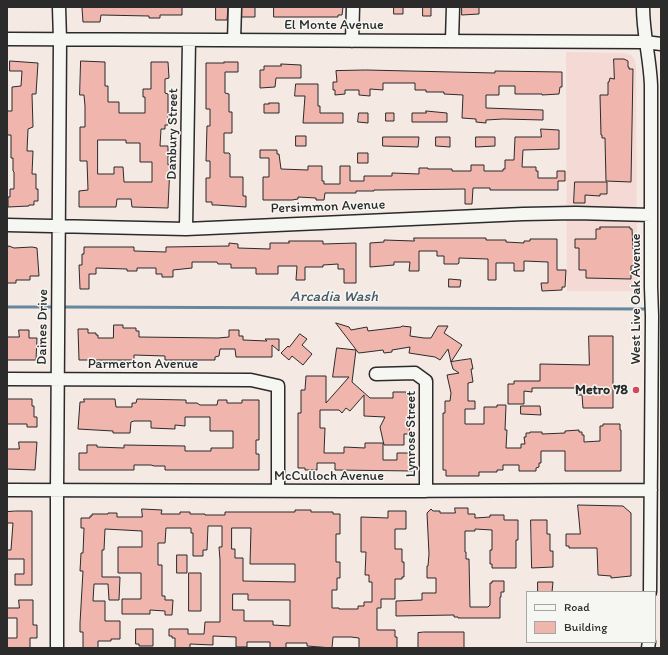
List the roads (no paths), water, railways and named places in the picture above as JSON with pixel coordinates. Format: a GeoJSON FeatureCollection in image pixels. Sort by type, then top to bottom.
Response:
{"type":"FeatureCollection","features":[{"type":"Feature","properties":{"kind":"street","name":"Daines Drive"},"geometry":{"type":"LineString","coordinates":[[57,648],[59,7]]}},
{"type":"Feature","properties":{"kind":"street"},"geometry":{"type":"LineString","coordinates":[[234,7],[234,40]]}},
{"type":"Feature","properties":{"kind":"street"},"geometry":{"type":"LineString","coordinates":[[352,41],[353,7]]}},
{"type":"Feature","properties":{"kind":"street"},"geometry":{"type":"LineString","coordinates":[[452,40],[453,7]]}},
{"type":"Feature","properties":{"kind":"street","name":"West Live Oak Avenue"},"geometry":{"type":"LineString","coordinates":[[643,7],[645,42],[650,61],[651,85],[652,316],[650,591]]}},
{"type":"Feature","properties":{"kind":"street","name":"El Monte Avenue"},"geometry":{"type":"LineString","coordinates":[[7,40],[452,40],[645,42],[661,44]]}},
{"type":"Feature","properties":{"kind":"street","name":"Danbury Street"},"geometry":{"type":"LineString","coordinates":[[186,229],[189,40]]}},
{"type":"Feature","properties":{"kind":"street","name":"Persimmon Avenue"},"geometry":{"type":"LineString","coordinates":[[7,225],[186,229],[523,214],[576,213],[651,215]]}},
{"type":"Feature","properties":{"kind":"street","name":"Lynrose Street"},"geometry":{"type":"LineString","coordinates":[[376,374],[415,373],[426,381],[426,491]]}},
{"type":"Feature","properties":{"kind":"street","name":"Parmerton Avenue"},"geometry":{"type":"LineString","coordinates":[[7,379],[251,380],[278,386],[278,490]]}},
{"type":"Feature","properties":{"kind":"street","name":"McCulloch Avenue"},"geometry":{"type":"LineString","coordinates":[[7,490],[651,490]]}},
{"type":"Feature","properties":{"kind":"waterway","name":"Arcadia Wash"},"geometry":{"type":"LineString","coordinates":[[7,307],[55,307]]}},
{"type":"Feature","properties":{"kind":"waterway","name":"Arcadia Wash"},"geometry":{"type":"LineString","coordinates":[[61,307],[649,309]]}},
{"type":"Feature","properties":{"kind":"place","name":"Metro 78"},"geometry":{"type":"Point","coordinates":[636,390]}}]}
